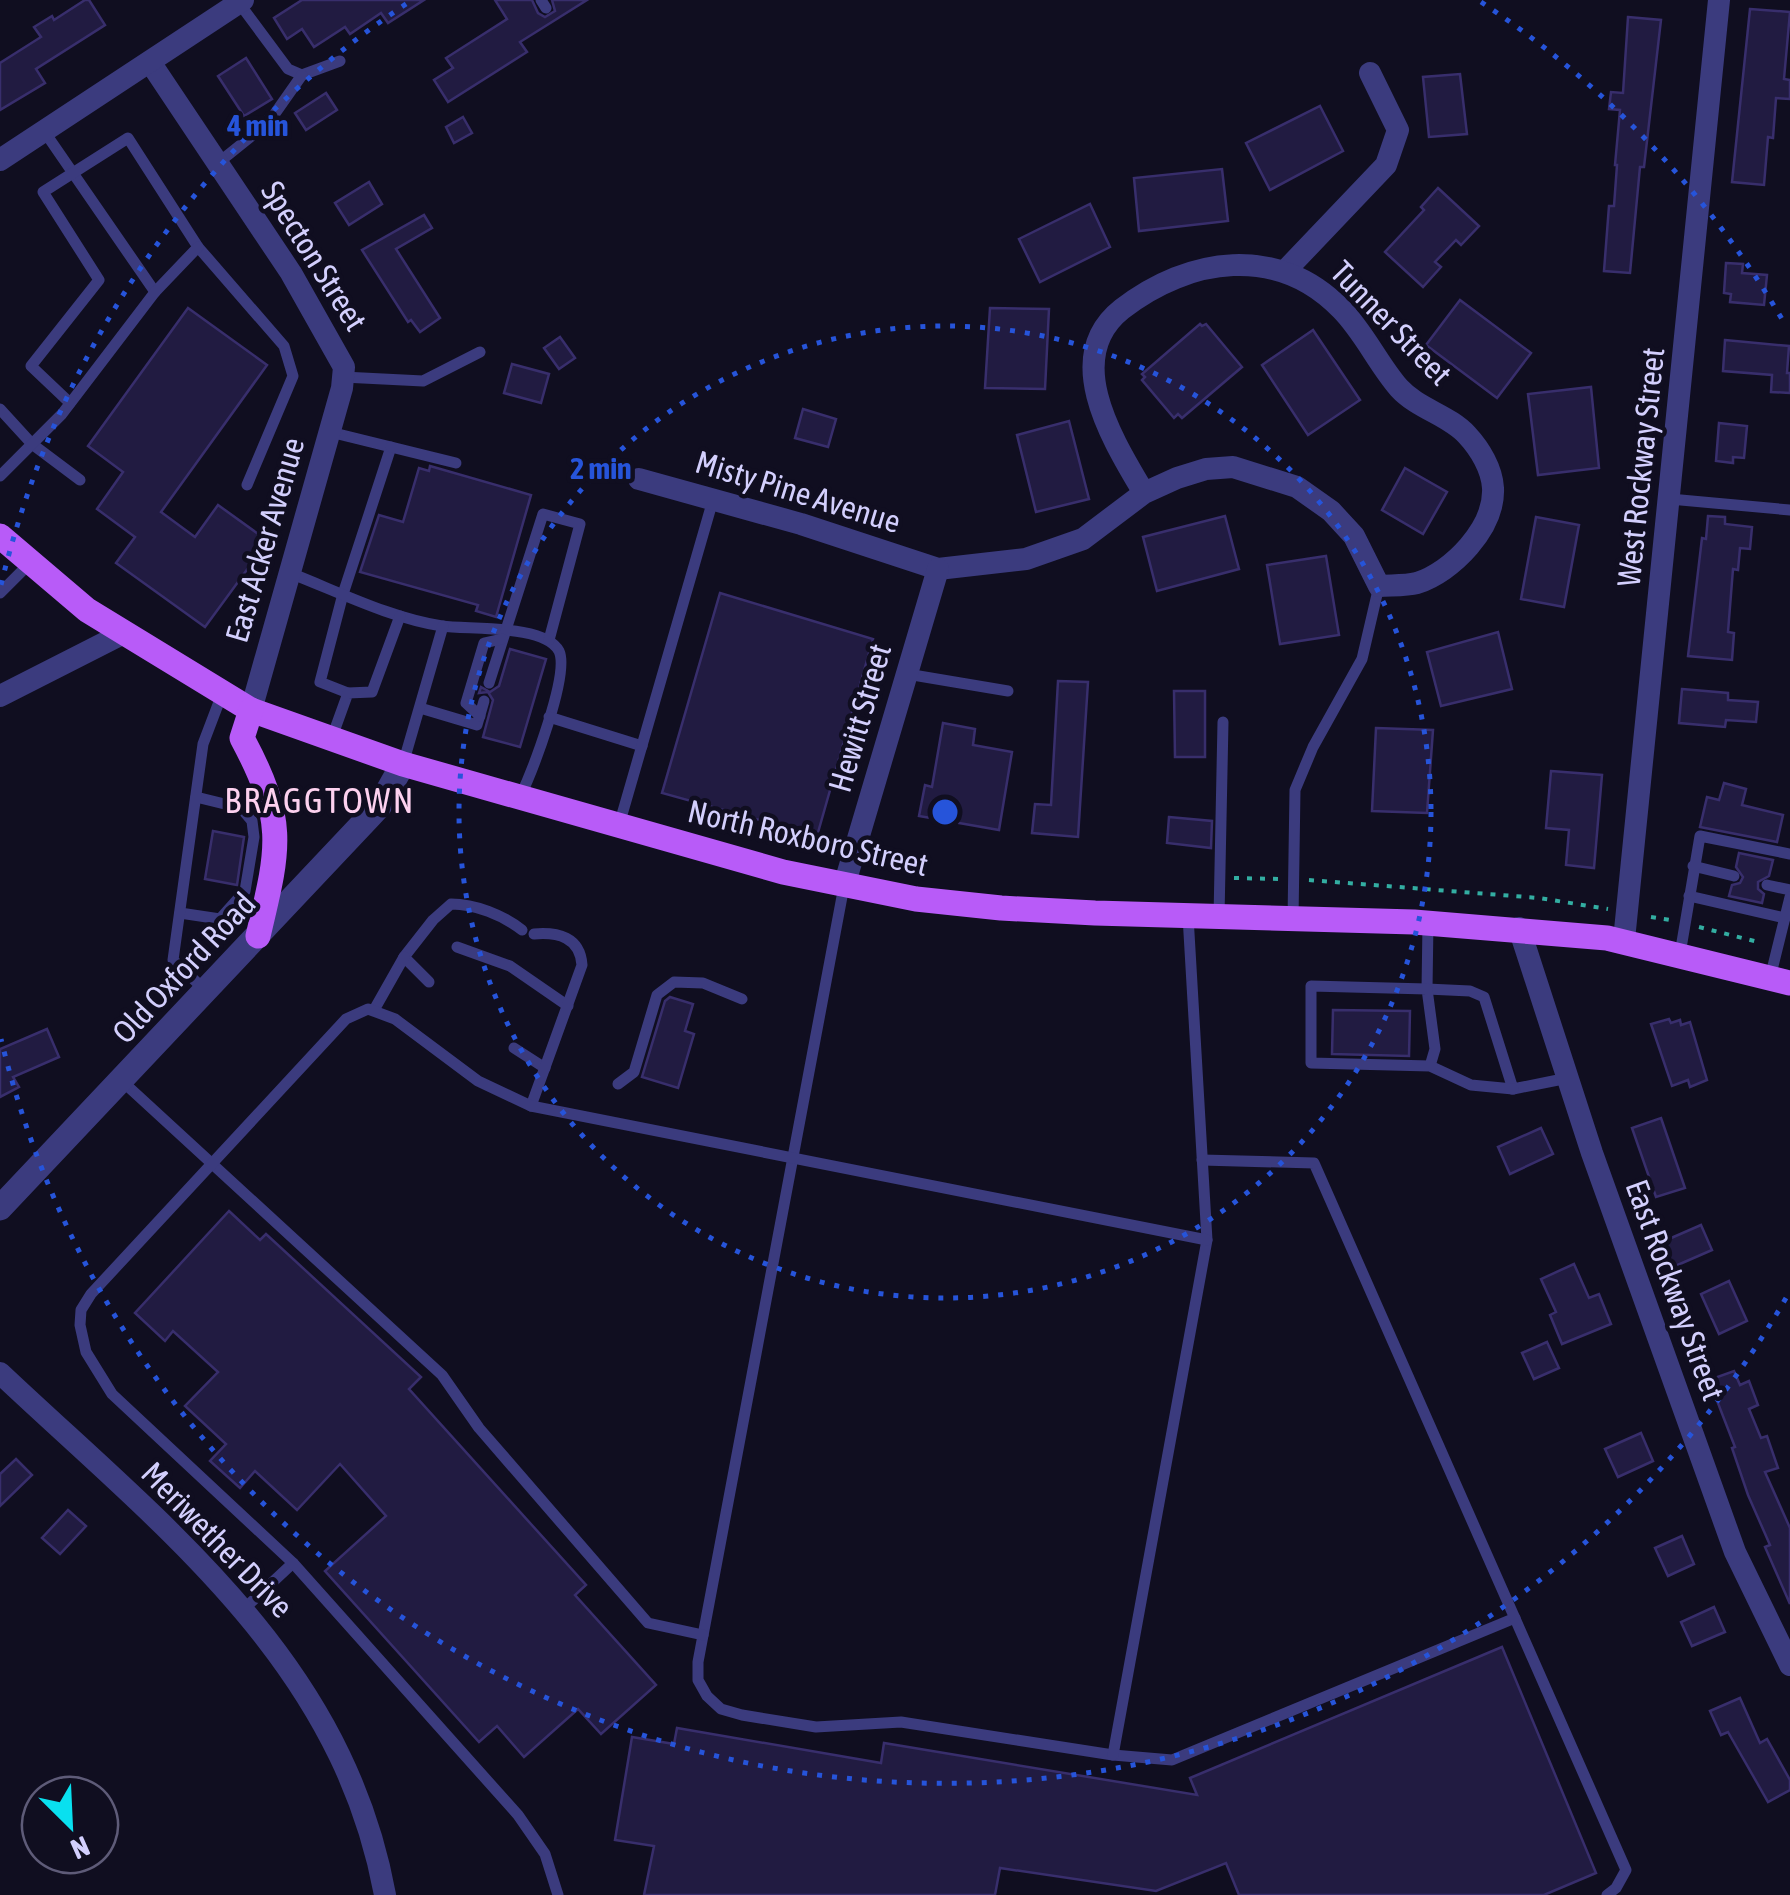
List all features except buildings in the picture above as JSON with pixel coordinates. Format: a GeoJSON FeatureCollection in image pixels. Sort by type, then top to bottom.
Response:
{"type":"FeatureCollection","features":[{"type":"Feature","properties":{"kind":"main road","name":"North Roxboro Street"},"geometry":{"type":"LineString","coordinates":[[0,536],[88,610],[251,710],[404,764],[784,872],[916,899],[1001,908],[1519,928],[1624,940],[1780,980]]}},
{"type":"Feature","properties":{"kind":"main road"},"geometry":{"type":"LineString","coordinates":[[251,710],[242,738],[266,787],[276,834],[276,856],[258,936]]}},
{"type":"Feature","properties":{"kind":"street","name":"West Rockway Street"},"geometry":{"type":"LineString","coordinates":[[1624,940],[1718,0]]}},
{"type":"Feature","properties":{"kind":"street"},"geometry":{"type":"LineString","coordinates":[[0,160],[241,2]]}},
{"type":"Feature","properties":{"kind":"street","name":"Specton Street"},"geometry":{"type":"LineString","coordinates":[[150,62],[291,273],[344,366],[342,383]]}},
{"type":"Feature","properties":{"kind":"street","name":"Tunner Street"},"geometry":{"type":"LineString","coordinates":[[1286,270],[1386,165],[1398,130],[1370,73]]}},
{"type":"Feature","properties":{"kind":"street","name":"Tunner Street"},"geometry":{"type":"LineString","coordinates":[[1144,493],[1100,412],[1094,379],[1099,336],[1120,311],[1153,290],[1200,270],[1247,262],[1286,270],[1311,282],[1342,310],[1400,388],[1426,410],[1465,432],[1486,460],[1494,489],[1487,514],[1464,555],[1416,583],[1379,586]]}},
{"type":"Feature","properties":{"kind":"street","name":"East Acker Avenue"},"geometry":{"type":"LineString","coordinates":[[251,710],[342,383]]}},
{"type":"Feature","properties":{"kind":"street"},"geometry":{"type":"LineString","coordinates":[[938,568],[1026,559],[1083,538],[1144,493],[1206,469],[1233,467],[1297,486],[1331,512],[1354,536],[1379,586]]}},
{"type":"Feature","properties":{"kind":"street","name":"Misty Pine Avenue"},"geometry":{"type":"LineString","coordinates":[[639,479],[802,524],[938,568]]}},
{"type":"Feature","properties":{"kind":"street","name":"Hewitt Street"},"geometry":{"type":"LineString","coordinates":[[844,886],[938,568]]}},
{"type":"Feature","properties":{"kind":"street"},"geometry":{"type":"LineString","coordinates":[[0,696],[124,633]]}},
{"type":"Feature","properties":{"kind":"street","name":"Old Oxford Road"},"geometry":{"type":"LineString","coordinates":[[0,1208],[380,805],[404,764]]}},
{"type":"Feature","properties":{"kind":"street","name":"East Rockway Street"},"geometry":{"type":"LineString","coordinates":[[1519,928],[1592,1152],[1735,1552],[1790,1665]]}},
{"type":"Feature","properties":{"kind":"street","name":"Meriwether Drive"},"geometry":{"type":"LineString","coordinates":[[0,1373],[245,1608],[298,1678],[351,1777],[367,1821],[385,1895]]}},
{"type":"Feature","properties":{"kind":"lane"},"geometry":{"type":"LineString","coordinates":[[241,2],[288,69],[302,74]]}},
{"type":"Feature","properties":{"kind":"lane"},"geometry":{"type":"LineString","coordinates":[[218,163],[270,122],[302,74],[340,61]]}},
{"type":"Feature","properties":{"kind":"lane"},"geometry":{"type":"LineString","coordinates":[[44,131],[155,292]]}},
{"type":"Feature","properties":{"kind":"lane"},"geometry":{"type":"LineString","coordinates":[[70,403],[31,366],[99,280],[43,192],[128,138],[198,247],[284,346],[293,376],[247,485]]}},
{"type":"Feature","properties":{"kind":"lane"},"geometry":{"type":"LineString","coordinates":[[0,476],[70,403],[155,292],[198,247]]}},
{"type":"Feature","properties":{"kind":"lane"},"geometry":{"type":"LineString","coordinates":[[342,383],[423,381],[480,352]]}},
{"type":"Feature","properties":{"kind":"lane"},"geometry":{"type":"LineString","coordinates":[[0,409],[32,444],[80,480]]}},
{"type":"Feature","properties":{"kind":"lane"},"geometry":{"type":"LineString","coordinates":[[330,432],[456,463]]}},
{"type":"Feature","properties":{"kind":"lane"},"geometry":{"type":"LineString","coordinates":[[392,448],[343,594],[320,682],[348,693],[372,692],[400,616]]}},
{"type":"Feature","properties":{"kind":"lane"},"geometry":{"type":"LineString","coordinates":[[1670,499],[1790,510]]}},
{"type":"Feature","properties":{"kind":"lane"},"geometry":{"type":"LineString","coordinates":[[619,825],[714,500]]}},
{"type":"Feature","properties":{"kind":"lane"},"geometry":{"type":"LineString","coordinates":[[489,684],[543,514],[580,524],[549,640]]}},
{"type":"Feature","properties":{"kind":"lane"},"geometry":{"type":"LineString","coordinates":[[0,593],[30,563]]}},
{"type":"Feature","properties":{"kind":"lane"},"geometry":{"type":"LineString","coordinates":[[290,573],[400,616],[442,626],[549,640],[559,650],[563,669],[534,770],[520,797]]}},
{"type":"Feature","properties":{"kind":"lane"},"geometry":{"type":"LineString","coordinates":[[1294,918],[1295,790],[1312,747],[1362,659],[1379,586]]}},
{"type":"Feature","properties":{"kind":"lane"},"geometry":{"type":"LineString","coordinates":[[404,764],[442,626]]}},
{"type":"Feature","properties":{"kind":"lane"},"geometry":{"type":"LineString","coordinates":[[480,716],[466,703],[484,643],[504,635]]}},
{"type":"Feature","properties":{"kind":"lane"},"geometry":{"type":"LineString","coordinates":[[906,674],[1008,691]]}},
{"type":"Feature","properties":{"kind":"lane"},"geometry":{"type":"LineString","coordinates":[[331,740],[348,693]]}},
{"type":"Feature","properties":{"kind":"lane"},"geometry":{"type":"LineString","coordinates":[[207,991],[174,960],[203,744],[222,694]]}},
{"type":"Feature","properties":{"kind":"lane"},"geometry":{"type":"LineString","coordinates":[[420,708],[477,724],[484,701]]}},
{"type":"Feature","properties":{"kind":"lane"},"geometry":{"type":"LineString","coordinates":[[549,718],[642,746]]}},
{"type":"Feature","properties":{"kind":"lane"},"geometry":{"type":"LineString","coordinates":[[1219,917],[1223,722]]}},
{"type":"Feature","properties":{"kind":"lane"},"geometry":{"type":"LineString","coordinates":[[180,913],[220,919],[245,892],[254,838],[252,820],[241,808],[196,798]]}},
{"type":"Feature","properties":{"kind":"lane"},"geometry":{"type":"LineString","coordinates":[[1680,954],[1700,836],[1790,854]]}},
{"type":"Feature","properties":{"kind":"lane"},"geometry":{"type":"LineString","coordinates":[[1693,866],[1734,876]]}},
{"type":"Feature","properties":{"kind":"lane"},"geometry":{"type":"LineString","coordinates":[[1766,885],[1790,894],[1778,948],[1780,980]]}},
{"type":"Feature","properties":{"kind":"lane"},"geometry":{"type":"LineString","coordinates":[[844,886],[703,1636],[698,1680],[706,1696],[721,1709],[742,1716],[816,1728],[901,1722],[1112,1755],[1172,1760],[1516,1618]]}},
{"type":"Feature","properties":{"kind":"lane"},"geometry":{"type":"LineString","coordinates":[[1689,896],[1785,918]]}},
{"type":"Feature","properties":{"kind":"lane"},"geometry":{"type":"LineString","coordinates":[[374,1010],[404,957],[450,904],[461,904],[568,938],[581,955],[580,977],[531,1106]]}},
{"type":"Feature","properties":{"kind":"lane"},"geometry":{"type":"LineString","coordinates":[[1112,1755],[1207,1240],[1188,916]]}},
{"type":"Feature","properties":{"kind":"lane"},"geometry":{"type":"LineString","coordinates":[[1428,923],[1426,990],[1435,1049],[1430,1066]]}},
{"type":"Feature","properties":{"kind":"lane"},"geometry":{"type":"LineString","coordinates":[[457,947],[510,966],[568,1006]]}},
{"type":"Feature","properties":{"kind":"lane"},"geometry":{"type":"LineString","coordinates":[[404,957],[429,982]]}},
{"type":"Feature","properties":{"kind":"lane"},"geometry":{"type":"LineString","coordinates":[[618,1084],[634,1072],[657,995],[674,982],[703,983],[742,999]]}},
{"type":"Feature","properties":{"kind":"lane"},"geometry":{"type":"LineString","coordinates":[[1513,1089],[1484,997],[1470,991],[1311,986],[1311,1063],[1430,1066],[1471,1085],[1513,1089],[1568,1078]]}},
{"type":"Feature","properties":{"kind":"lane"},"geometry":{"type":"LineString","coordinates":[[558,1895],[545,1854],[518,1815],[293,1563],[112,1394],[86,1352],[80,1325],[82,1310],[91,1294],[346,1019],[368,1008],[396,1019],[478,1081],[531,1106],[1207,1240]]}},
{"type":"Feature","properties":{"kind":"lane"},"geometry":{"type":"LineString","coordinates":[[514,1048],[545,1068]]}},
{"type":"Feature","properties":{"kind":"lane"},"geometry":{"type":"LineString","coordinates":[[122,1081],[442,1374],[479,1428],[648,1623],[703,1636]]}},
{"type":"Feature","properties":{"kind":"lane"},"geometry":{"type":"LineString","coordinates":[[1202,1160],[1314,1163],[1626,1870],[1607,1895]]}},
{"type":"Feature","properties":{"kind":"lane"},"geometry":{"type":"LineString","coordinates":[[245,1608],[293,1563]]}},
{"type":"Feature","properties":{"kind":"path"},"geometry":{"type":"LineString","coordinates":[[1220,878],[1539,898],[1608,909]]}},
{"type":"Feature","properties":{"kind":"path"},"geometry":{"type":"LineString","coordinates":[[1651,917],[1778,948]]}},
{"type":"Feature","properties":{"kind":"district","name":"BRAGGTOWN"},"geometry":{"type":"Point","coordinates":[320,801]}}]}
